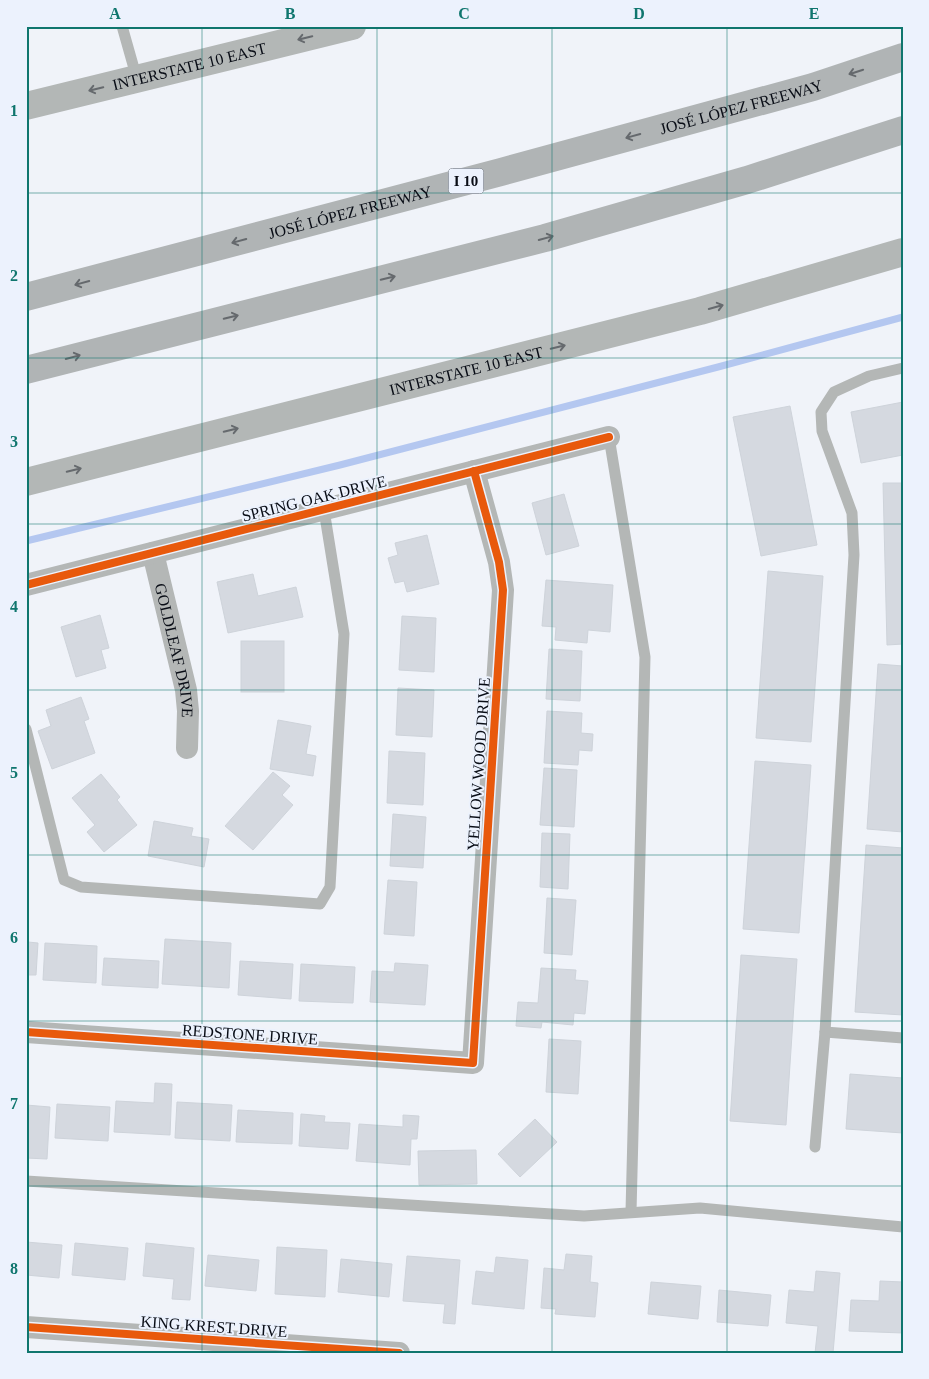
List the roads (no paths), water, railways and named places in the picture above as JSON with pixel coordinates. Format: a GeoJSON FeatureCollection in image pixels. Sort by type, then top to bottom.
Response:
{"type":"FeatureCollection","features":[{"type":"Feature","properties":{"kind":"highway","name":"JOSÉ LÓPEZ FREEWAY"},"geometry":{"type":"LineString","coordinates":[[26,297],[501,172],[804,89],[903,57]]}},
{"type":"Feature","properties":{"kind":"highway"},"geometry":{"type":"LineString","coordinates":[[26,370],[545,238],[747,180],[903,130]]}},
{"type":"Feature","properties":{"kind":"main road","name":"INTERSTATE 10 EAST"},"geometry":{"type":"LineString","coordinates":[[26,106],[352,26]]}},
{"type":"Feature","properties":{"kind":"main road","name":"INTERSTATE 10 EAST"},"geometry":{"type":"LineString","coordinates":[[26,482],[700,311],[903,252]]}},
{"type":"Feature","properties":{"kind":"street","name":"SPRING OAK DRIVE"},"geometry":{"type":"LineString","coordinates":[[26,585],[609,437]]}},
{"type":"Feature","properties":{"kind":"street","name":"YELLOW WOOD DRIVE"},"geometry":{"type":"LineString","coordinates":[[473,1063],[503,590],[499,562],[474,471]]}},
{"type":"Feature","properties":{"kind":"street","name":"GOLDLEAF DRIVE"},"geometry":{"type":"LineString","coordinates":[[153,553],[186,690],[188,710],[186,748]]}},
{"type":"Feature","properties":{"kind":"street","name":"REDSTONE DRIVE"},"geometry":{"type":"LineString","coordinates":[[26,1032],[473,1063]]}},
{"type":"Feature","properties":{"kind":"street","name":"KING KREST DRIVE"},"geometry":{"type":"LineString","coordinates":[[26,1327],[400,1353]]}},
{"type":"Feature","properties":{"kind":"lane"},"geometry":{"type":"LineString","coordinates":[[122,26],[137,79]]}},
{"type":"Feature","properties":{"kind":"lane"},"geometry":{"type":"LineString","coordinates":[[815,1147],[825,1032],[854,555],[852,513],[822,431],[821,412],[834,392],[869,376],[903,368]]}},
{"type":"Feature","properties":{"kind":"lane"},"geometry":{"type":"LineString","coordinates":[[609,437],[646,657],[631,1212]]}},
{"type":"Feature","properties":{"kind":"lane"},"geometry":{"type":"LineString","coordinates":[[26,729],[64,880],[81,887],[320,904],[330,887],[344,634],[324,510]]}},
{"type":"Feature","properties":{"kind":"lane"},"geometry":{"type":"LineString","coordinates":[[825,1032],[903,1038]]}},
{"type":"Feature","properties":{"kind":"lane"},"geometry":{"type":"LineString","coordinates":[[26,1181],[584,1216],[700,1208],[903,1227]]}},
{"type":"Feature","properties":{"kind":"waterway"},"geometry":{"type":"LineString","coordinates":[[26,541],[340,465],[903,317]]}}]}
